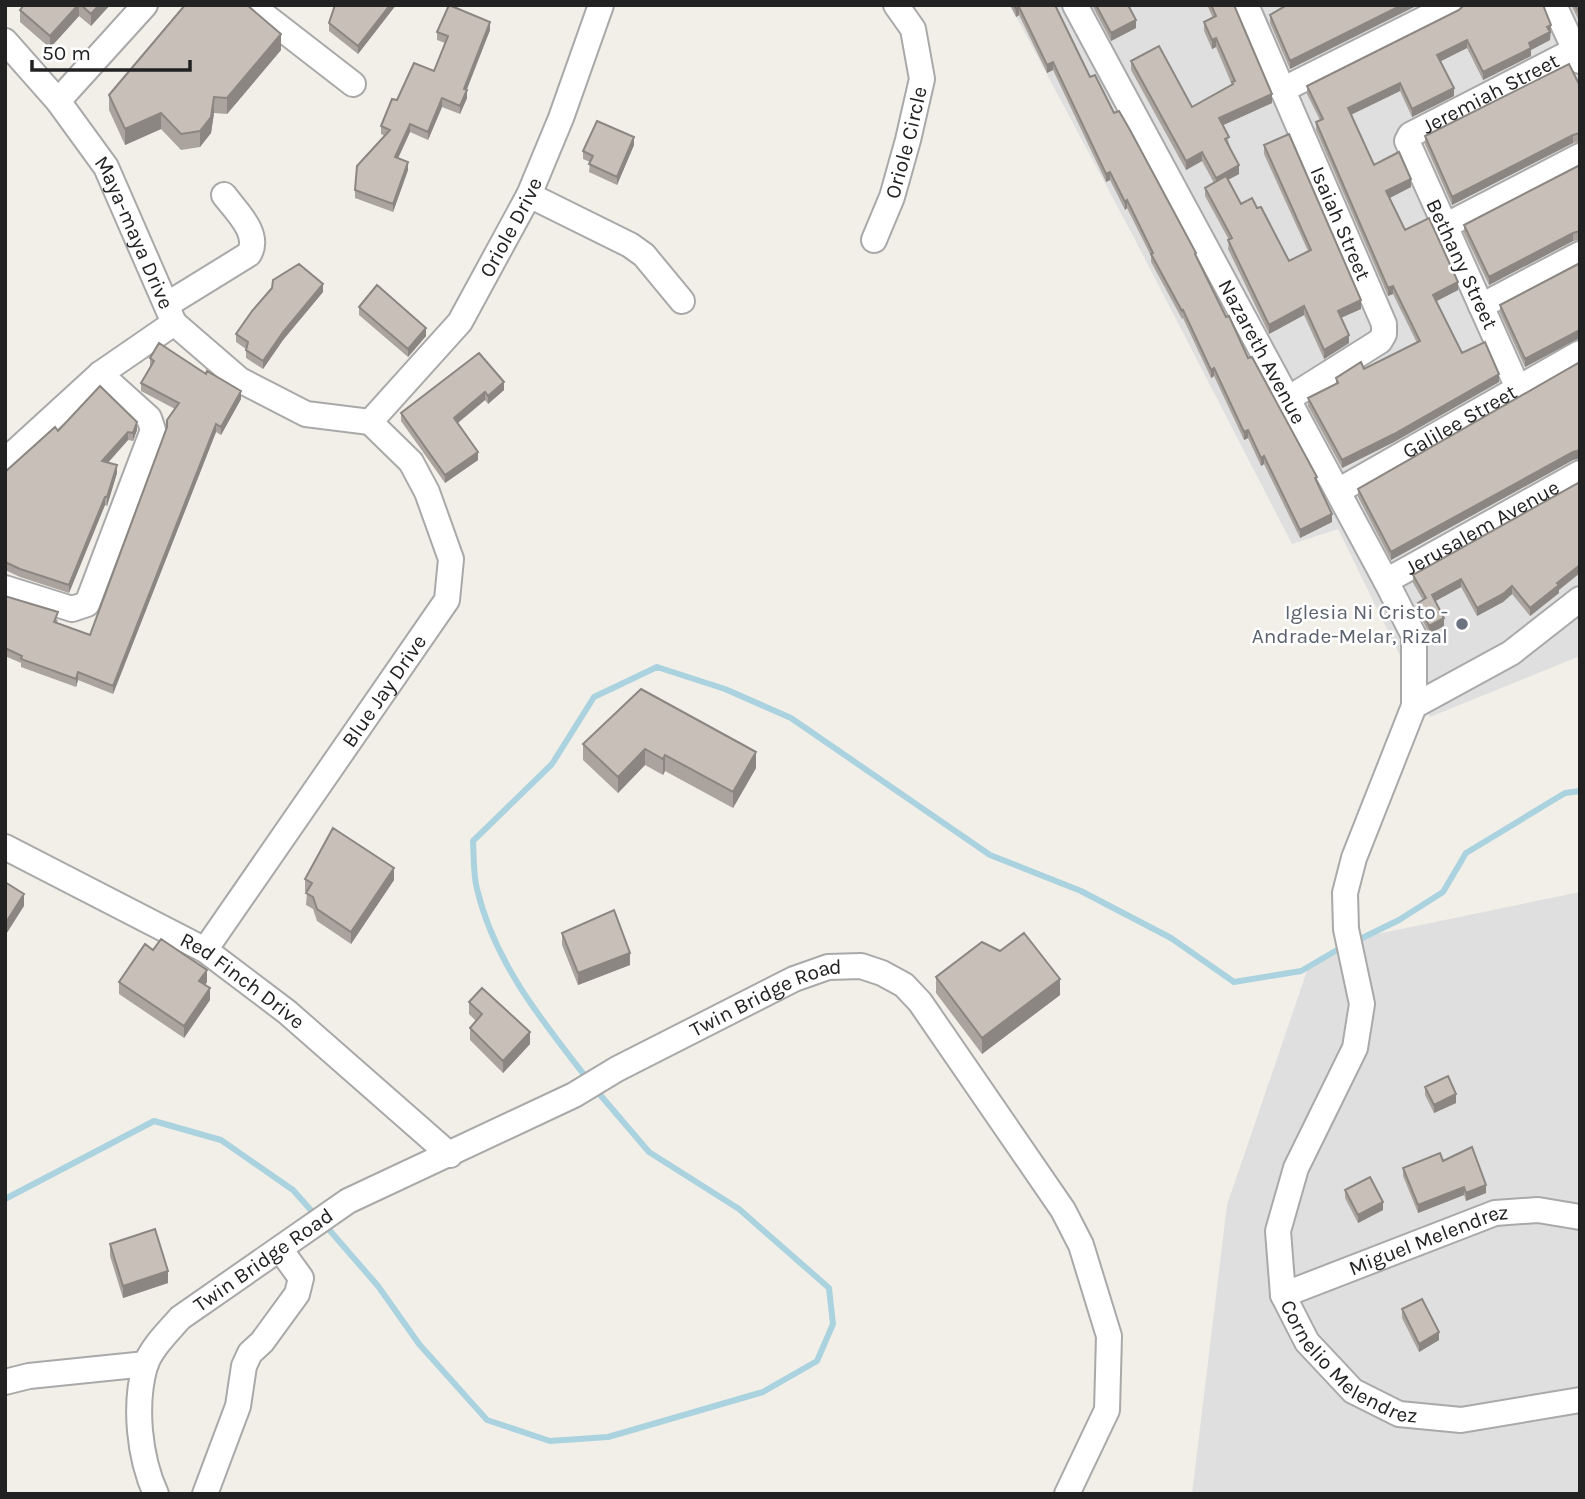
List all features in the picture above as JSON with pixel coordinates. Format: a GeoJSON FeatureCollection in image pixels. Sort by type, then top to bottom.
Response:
{"type":"FeatureCollection","features":[{"type":"Feature","properties":{"kind":"street"},"geometry":{"type":"LineString","coordinates":[[58,100],[145,5]]}},
{"type":"Feature","properties":{"kind":"street"},"geometry":{"type":"LineString","coordinates":[[251,5],[353,84]]}},
{"type":"Feature","properties":{"kind":"street","name":"Oriole Drive"},"geometry":{"type":"LineString","coordinates":[[370,422],[460,321],[529,195],[561,118],[601,5]]}},
{"type":"Feature","properties":{"kind":"street","name":"Oriole Circle"},"geometry":{"type":"LineString","coordinates":[[874,240],[892,197],[922,79],[913,29],[896,5]]}},
{"type":"Feature","properties":{"kind":"street","name":"Nazareth Avenue"},"geometry":{"type":"LineString","coordinates":[[1075,5],[1387,581],[1414,636],[1414,706]]}},
{"type":"Feature","properties":{"kind":"street","name":"Isaiah Street"},"geometry":{"type":"LineString","coordinates":[[1246,5],[1384,324],[1384,334],[1380,341],[1288,399]]}},
{"type":"Feature","properties":{"kind":"street"},"geometry":{"type":"LineString","coordinates":[[1282,90],[1452,5]]}},
{"type":"Feature","properties":{"kind":"street"},"geometry":{"type":"LineString","coordinates":[[1553,5],[1577,56]]}},
{"type":"Feature","properties":{"kind":"street","name":"Maya-maya Drive"},"geometry":{"type":"LineString","coordinates":[[5,41],[58,100],[106,167],[171,313],[5,461]]}},
{"type":"Feature","properties":{"kind":"street","name":"Jeremiah Street"},"geometry":{"type":"LineString","coordinates":[[1407,141],[1410,135],[1577,56]]}},
{"type":"Feature","properties":{"kind":"street","name":"Bethany Street"},"geometry":{"type":"LineString","coordinates":[[1407,141],[1518,388]]}},
{"type":"Feature","properties":{"kind":"street"},"geometry":{"type":"LineString","coordinates":[[1445,226],[1580,156]]}},
{"type":"Feature","properties":{"kind":"street"},"geometry":{"type":"LineString","coordinates":[[224,195],[253,236],[254,246],[249,254],[171,313],[240,380],[306,414],[370,422]]}},
{"type":"Feature","properties":{"kind":"street"},"geometry":{"type":"LineString","coordinates":[[529,195],[630,245],[645,256],[682,301]]}},
{"type":"Feature","properties":{"kind":"street"},"geometry":{"type":"LineString","coordinates":[[1481,306],[1580,254]]}},
{"type":"Feature","properties":{"kind":"street","name":"Galilee Street"},"geometry":{"type":"LineString","coordinates":[[1338,491],[1580,352]]}},
{"type":"Feature","properties":{"kind":"street"},"geometry":{"type":"LineString","coordinates":[[5,588],[72,609],[87,604],[153,430],[149,418],[100,374]]}},
{"type":"Feature","properties":{"kind":"street","name":"Blue Jay Drive"},"geometry":{"type":"LineString","coordinates":[[205,950],[447,600],[451,559],[427,492],[411,462],[370,422]]}},
{"type":"Feature","properties":{"kind":"street","name":"Jerusalem Avenue"},"geometry":{"type":"LineString","coordinates":[[1387,581],[1580,473]]}},
{"type":"Feature","properties":{"kind":"street"},"geometry":{"type":"LineString","coordinates":[[1414,706],[1511,653],[1580,599]]}},
{"type":"Feature","properties":{"kind":"street","name":"Cornelio Melendrez"},"geometry":{"type":"LineString","coordinates":[[1414,706],[1354,858],[1345,893],[1346,929],[1362,1004],[1355,1048],[1296,1168],[1278,1231],[1283,1295],[1307,1342],[1353,1391],[1399,1414],[1461,1420],[1580,1400]]}},
{"type":"Feature","properties":{"kind":"street","name":"Red Finch Drive"},"geometry":{"type":"LineString","coordinates":[[5,846],[205,950],[287,1012],[450,1155]]}},
{"type":"Feature","properties":{"kind":"street","name":"Twin Bridge Road"},"geometry":{"type":"LineString","coordinates":[[146,1364],[161,1340],[180,1318],[348,1201],[574,1095],[617,1069],[794,979],[828,967],[861,967],[882,973],[904,985],[920,1002],[1063,1210],[1082,1245],[1109,1336],[1107,1410],[1067,1494]]}},
{"type":"Feature","properties":{"kind":"street","name":"Miguel Melendrez"},"geometry":{"type":"LineString","coordinates":[[1283,1295],[1495,1213],[1538,1210],[1580,1217]]}},
{"type":"Feature","properties":{"kind":"street"},"geometry":{"type":"LineString","coordinates":[[205,1494],[235,1416],[244,1366],[250,1353],[262,1342],[297,1293],[301,1278],[285,1246]]}},
{"type":"Feature","properties":{"kind":"street"},"geometry":{"type":"LineString","coordinates":[[5,1382],[29,1376],[146,1364],[140,1403],[142,1444],[149,1479],[156,1494]]}},
{"type":"Feature","properties":{"kind":"shaded area"},"geometry":{"type":"Polygon","coordinates":[[[1010,5],[1580,5],[1580,656],[1430,717],[1338,529],[1292,544],[1010,5]]]}},
{"type":"Feature","properties":{"kind":"shaded area"},"geometry":{"type":"Polygon","coordinates":[[[1580,892],[1580,1494],[1192,1494],[1227,1205],[1309,965],[1377,934],[1580,892]]]}},
{"type":"Feature","properties":{"kind":"building"},"geometry":{"type":"Polygon","coordinates":[[[24,5],[78,5],[50,36],[20,10],[24,5]]]}},
{"type":"Feature","properties":{"kind":"building"},"geometry":{"type":"Polygon","coordinates":[[[81,5],[99,5],[91,14],[81,5]]]}},
{"type":"Feature","properties":{"kind":"building"},"geometry":{"type":"Polygon","coordinates":[[[185,5],[247,5],[281,34],[227,98],[214,97],[211,117],[200,131],[181,134],[161,113],[125,129],[109,95],[185,5]]]}},
{"type":"Feature","properties":{"kind":"building"},"geometry":{"type":"Polygon","coordinates":[[[335,5],[390,5],[358,46],[329,23],[335,5]]]}},
{"type":"Feature","properties":{"kind":"building"},"geometry":{"type":"Polygon","coordinates":[[[449,5],[490,22],[460,106],[442,98],[428,132],[410,124],[395,157],[408,162],[393,204],[355,190],[357,166],[390,130],[381,126],[392,99],[397,100],[414,63],[434,71],[448,36],[437,32],[449,5]]]}},
{"type":"Feature","properties":{"kind":"building"},"geometry":{"type":"Polygon","coordinates":[[[1014,5],[1055,5],[1090,77],[1095,75],[1114,113],[1119,111],[1130,130],[1196,253],[1226,317],[1229,316],[1248,358],[1252,357],[1317,477],[1315,478],[1332,514],[1300,530],[1264,456],[1261,458],[1248,430],[1244,432],[1214,368],[1211,370],[1183,310],[1151,254],[1153,253],[1127,200],[1125,202],[1110,172],[1106,174],[1053,62],[1047,65],[1019,7],[1016,9],[1014,5]]]}},
{"type":"Feature","properties":{"kind":"building"},"geometry":{"type":"Polygon","coordinates":[[[1096,5],[1128,5],[1136,20],[1111,33],[1096,5]]]}},
{"type":"Feature","properties":{"kind":"building"},"geometry":{"type":"Polygon","coordinates":[[[1211,5],[1234,5],[1272,94],[1219,118],[1229,137],[1225,139],[1239,165],[1216,178],[1202,152],[1186,161],[1131,61],[1159,46],[1192,107],[1233,84],[1235,81],[1216,38],[1212,40],[1204,22],[1216,16],[1211,5]]]}},
{"type":"Feature","properties":{"kind":"building"},"geometry":{"type":"Polygon","coordinates":[[[1287,5],[1402,5],[1290,61],[1270,15],[1287,5]]]}},
{"type":"Feature","properties":{"kind":"building"},"geometry":{"type":"Polygon","coordinates":[[[1464,5],[1543,5],[1551,25],[1547,27],[1550,32],[1529,43],[1531,48],[1483,72],[1467,40],[1437,55],[1454,88],[1412,109],[1400,83],[1348,108],[1374,165],[1399,152],[1411,179],[1386,191],[1405,230],[1429,218],[1458,282],[1433,295],[1462,353],[1485,342],[1499,374],[1394,434],[1342,460],[1308,398],[1338,383],[1336,378],[1361,362],[1364,369],[1420,341],[1393,286],[1388,288],[1316,122],[1323,119],[1307,86],[1459,10],[1464,5]]]}},
{"type":"Feature","properties":{"kind":"building"},"geometry":{"type":"Polygon","coordinates":[[[1569,64],[1580,86],[1580,133],[1452,197],[1425,136],[1569,64]]]}},
{"type":"Feature","properties":{"kind":"building"},"geometry":{"type":"Polygon","coordinates":[[[597,121],[634,137],[617,177],[589,164],[593,156],[583,151],[597,121]]]}},
{"type":"Feature","properties":{"kind":"building"},"geometry":{"type":"Polygon","coordinates":[[[1289,134],[1361,300],[1338,311],[1349,335],[1324,350],[1304,306],[1269,325],[1228,240],[1232,238],[1205,188],[1226,176],[1241,204],[1252,198],[1257,208],[1261,207],[1289,261],[1311,250],[1264,145],[1289,134]]]}},
{"type":"Feature","properties":{"kind":"building"},"geometry":{"type":"Polygon","coordinates":[[[1580,165],[1580,231],[1489,277],[1464,225],[1580,165]]]}},
{"type":"Feature","properties":{"kind":"building"},"geometry":{"type":"Polygon","coordinates":[[[1580,263],[1580,330],[1525,359],[1500,305],[1580,263]]]}},
{"type":"Feature","properties":{"kind":"building"},"geometry":{"type":"Polygon","coordinates":[[[299,264],[323,284],[263,361],[246,350],[248,342],[236,334],[272,288],[273,280],[299,264]]]}},
{"type":"Feature","properties":{"kind":"building"},"geometry":{"type":"Polygon","coordinates":[[[377,285],[426,328],[408,349],[359,307],[377,285]]]}},
{"type":"Feature","properties":{"kind":"building"},"geometry":{"type":"Polygon","coordinates":[[[159,343],[206,374],[207,371],[241,391],[221,427],[216,424],[113,686],[78,672],[76,679],[21,659],[22,656],[5,648],[5,596],[58,612],[54,622],[90,635],[167,427],[167,420],[179,403],[141,383],[154,361],[150,358],[159,343]]]}},
{"type":"Feature","properties":{"kind":"building"},"geometry":{"type":"Polygon","coordinates":[[[479,353],[504,382],[488,396],[485,392],[454,418],[478,452],[445,475],[401,413],[479,353]]]}},
{"type":"Feature","properties":{"kind":"building"},"geometry":{"type":"Polygon","coordinates":[[[1580,362],[1580,450],[1391,552],[1358,489],[1580,362]]]}},
{"type":"Feature","properties":{"kind":"building"},"geometry":{"type":"Polygon","coordinates":[[[100,386],[137,422],[133,433],[128,432],[102,461],[117,465],[107,497],[69,585],[5,562],[5,472],[55,427],[58,431],[100,386]]]}},
{"type":"Feature","properties":{"kind":"building"},"geometry":{"type":"Polygon","coordinates":[[[1580,482],[1580,565],[1530,608],[1512,586],[1477,608],[1461,579],[1432,595],[1444,618],[1429,626],[1418,603],[1426,598],[1413,575],[1580,482]]]}},
{"type":"Feature","properties":{"kind":"building"},"geometry":{"type":"Polygon","coordinates":[[[641,689],[756,752],[733,792],[665,755],[663,759],[645,749],[618,777],[583,744],[641,689]]]}},
{"type":"Feature","properties":{"kind":"building"},"geometry":{"type":"Polygon","coordinates":[[[333,828],[394,868],[351,932],[317,909],[313,897],[306,893],[312,883],[305,879],[333,828]]]}},
{"type":"Feature","properties":{"kind":"building"},"geometry":{"type":"Polygon","coordinates":[[[5,882],[24,894],[5,924],[5,882]]]}},
{"type":"Feature","properties":{"kind":"building"},"geometry":{"type":"Polygon","coordinates":[[[614,910],[630,953],[578,973],[562,933],[614,910]]]}},
{"type":"Feature","properties":{"kind":"building"},"geometry":{"type":"Polygon","coordinates":[[[1024,933],[1060,979],[982,1038],[936,977],[982,942],[1000,951],[1024,933]]]}},
{"type":"Feature","properties":{"kind":"building"},"geometry":{"type":"Polygon","coordinates":[[[161,939],[207,970],[199,981],[210,988],[184,1026],[119,982],[145,944],[153,950],[161,939]]]}},
{"type":"Feature","properties":{"kind":"building"},"geometry":{"type":"Polygon","coordinates":[[[482,988],[530,1032],[503,1061],[470,1028],[482,1014],[469,1002],[482,988]]]}},
{"type":"Feature","properties":{"kind":"building"},"geometry":{"type":"Polygon","coordinates":[[[1448,1076],[1456,1094],[1434,1105],[1425,1087],[1448,1076]]]}},
{"type":"Feature","properties":{"kind":"building"},"geometry":{"type":"Polygon","coordinates":[[[1472,1147],[1486,1185],[1466,1193],[1464,1187],[1418,1205],[1403,1168],[1440,1153],[1443,1161],[1472,1147]]]}},
{"type":"Feature","properties":{"kind":"building"},"geometry":{"type":"Polygon","coordinates":[[[1370,1177],[1383,1202],[1358,1215],[1345,1190],[1370,1177]]]}},
{"type":"Feature","properties":{"kind":"building"},"geometry":{"type":"Polygon","coordinates":[[[155,1229],[168,1271],[123,1286],[110,1244],[155,1229]]]}},
{"type":"Feature","properties":{"kind":"building"},"geometry":{"type":"Polygon","coordinates":[[[1422,1299],[1439,1332],[1419,1344],[1402,1309],[1422,1299]]]}},
{"type":"Feature","properties":{"kind":"waterway"},"geometry":{"type":"LineString","coordinates":[[589,1081],[538,1014],[508,967],[485,916],[477,889],[473,841],[552,764],[594,697],[657,667],[725,689],[791,718],[990,855],[1081,891],[1171,938],[1234,982],[1301,971],[1344,946]]}},
{"type":"Feature","properties":{"kind":"waterway"},"geometry":{"type":"LineString","coordinates":[[1354,942],[1399,920],[1443,892],[1466,853],[1565,793],[1580,791]]}},
{"type":"Feature","properties":{"kind":"waterway"},"geometry":{"type":"LineString","coordinates":[[325,1225],[378,1286],[419,1344],[487,1420],[550,1441],[608,1437],[763,1392],[817,1361],[833,1324],[829,1288],[739,1209],[649,1152],[596,1090]]}},
{"type":"Feature","properties":{"kind":"waterway"},"geometry":{"type":"LineString","coordinates":[[5,1199],[154,1121],[221,1140],[293,1190],[317,1217]]}},
{"type":"Feature","properties":{"kind":"place","name":"Iglesia Ni Cristo - Andrade-Melar, Rizal"},"geometry":{"type":"Point","coordinates":[1462,624]}}]}
